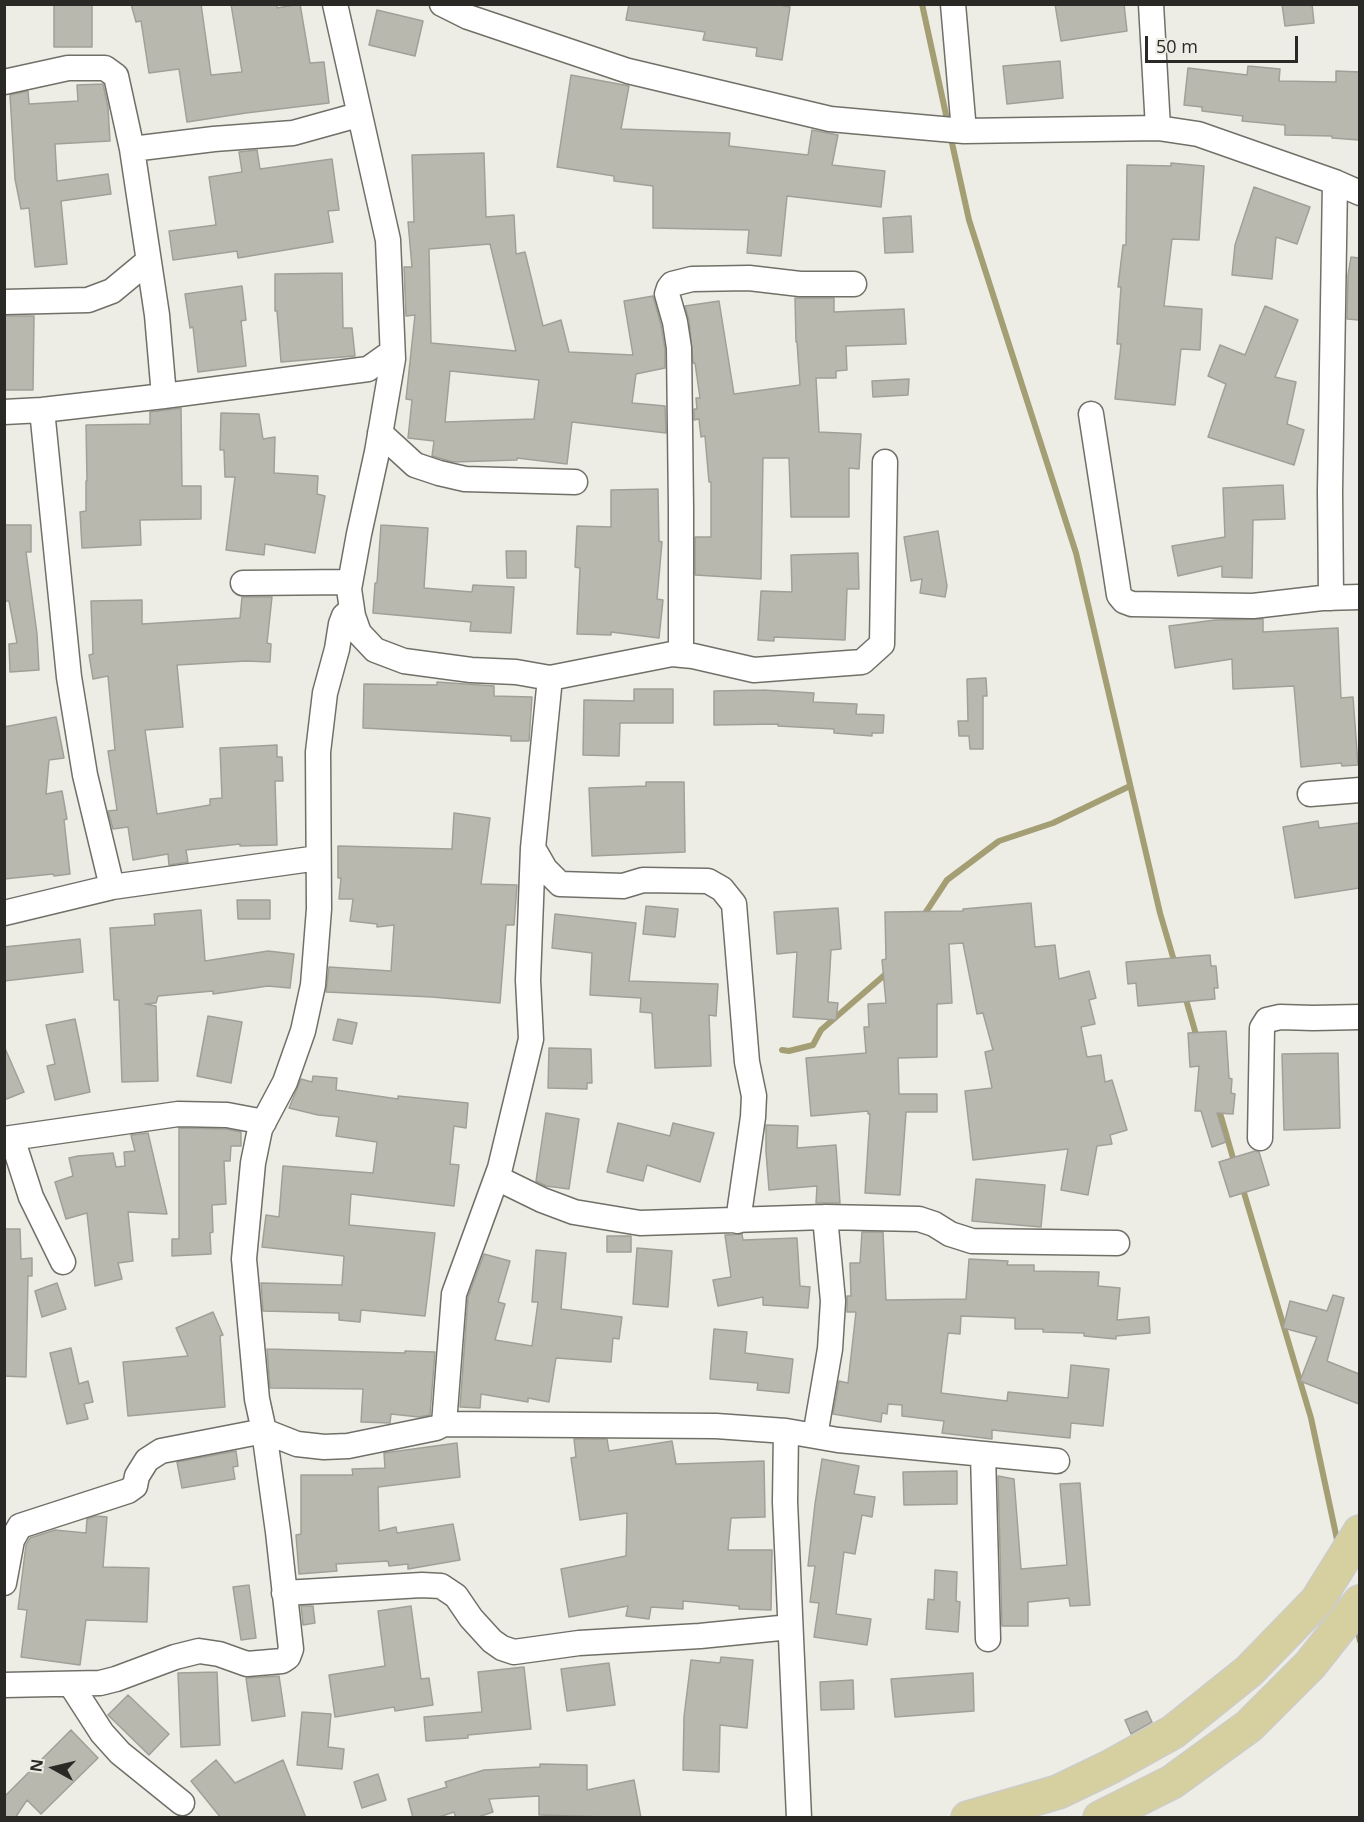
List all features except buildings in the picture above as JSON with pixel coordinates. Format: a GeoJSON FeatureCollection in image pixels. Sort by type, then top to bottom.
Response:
{"type":"FeatureCollection","features":[{"type":"Feature","properties":{"kind":"main road"},"geometry":{"type":"LineString","coordinates":[[968,1818],[1058,1792],[1110,1767],[1173,1732],[1249,1671],[1319,1597],[1353,1542]]}},
{"type":"Feature","properties":{"kind":"main road"},"geometry":{"type":"LineString","coordinates":[[1100,1818],[1172,1782],[1249,1726],[1310,1665],[1352,1611]]}},
{"type":"Feature","properties":{"kind":"street"},"geometry":{"type":"LineString","coordinates":[[335,4],[358,115],[388,240],[392,352],[378,374],[380,433],[350,582],[352,609],[359,633],[375,650],[404,661],[471,670],[516,672],[550,678],[672,654],[754,670],[862,662],[882,644],[885,462]]}},
{"type":"Feature","properties":{"kind":"street"},"geometry":{"type":"LineString","coordinates":[[442,4],[468,17],[628,71],[830,119],[964,130],[1158,128],[1198,134],[1335,182],[1359,193]]}},
{"type":"Feature","properties":{"kind":"street"},"geometry":{"type":"LineString","coordinates":[[953,4],[964,130]]}},
{"type":"Feature","properties":{"kind":"street"},"geometry":{"type":"LineString","coordinates":[[1151,4],[1158,128]]}},
{"type":"Feature","properties":{"kind":"street"},"geometry":{"type":"LineString","coordinates":[[4,82],[68,68],[105,68],[116,76],[132,149],[156,315],[164,396]]}},
{"type":"Feature","properties":{"kind":"street"},"geometry":{"type":"LineString","coordinates":[[132,149],[203,140],[293,133],[358,115]]}},
{"type":"Feature","properties":{"kind":"street"},"geometry":{"type":"LineString","coordinates":[[1331,598],[1330,491],[1335,182]]}},
{"type":"Feature","properties":{"kind":"street"},"geometry":{"type":"LineString","coordinates":[[4,302],[88,300],[112,291],[147,262]]}},
{"type":"Feature","properties":{"kind":"street"},"geometry":{"type":"LineString","coordinates":[[681,655],[679,348],[667,294],[669,288],[672,284],[692,279],[749,278],[800,284],[854,284]]}},
{"type":"Feature","properties":{"kind":"street"},"geometry":{"type":"LineString","coordinates":[[4,412],[42,410],[378,374]]}},
{"type":"Feature","properties":{"kind":"street"},"geometry":{"type":"LineString","coordinates":[[42,410],[69,677],[85,775],[112,887]]}},
{"type":"Feature","properties":{"kind":"street"},"geometry":{"type":"LineString","coordinates":[[1091,414],[1119,595],[1124,601],[1132,604],[1253,606],[1359,597]]}},
{"type":"Feature","properties":{"kind":"street"},"geometry":{"type":"LineString","coordinates":[[380,433],[414,465],[439,473],[465,479],[574,482]]}},
{"type":"Feature","properties":{"kind":"street"},"geometry":{"type":"LineString","coordinates":[[243,583],[350,582]]}},
{"type":"Feature","properties":{"kind":"street"},"geometry":{"type":"LineString","coordinates":[[4,1684],[100,1683],[199,1651],[219,1654],[247,1664],[282,1661],[288,1658],[291,1649],[264,1431],[256,1399],[244,1259],[254,1163],[260,1129],[285,1082],[303,1031],[314,985],[319,909],[318,752],[325,693],[337,650],[340,624],[344,616],[352,609]]}},
{"type":"Feature","properties":{"kind":"street"},"geometry":{"type":"LineString","coordinates":[[337,650],[371,646]]}},
{"type":"Feature","properties":{"kind":"street"},"geometry":{"type":"LineString","coordinates":[[444,1424],[454,1294],[497,1178],[531,1039],[528,980],[533,848],[550,678]]}},
{"type":"Feature","properties":{"kind":"street"},"geometry":{"type":"LineString","coordinates":[[1310,794],[1359,790]]}},
{"type":"Feature","properties":{"kind":"street"},"geometry":{"type":"LineString","coordinates":[[533,848],[545,869],[560,884],[623,886],[642,880],[708,881],[722,889],[734,904],[747,1062],[754,1096],[753,1118],[738,1221]]}},
{"type":"Feature","properties":{"kind":"street"},"geometry":{"type":"LineString","coordinates":[[4,913],[112,887],[318,858]]}},
{"type":"Feature","properties":{"kind":"street"},"geometry":{"type":"LineString","coordinates":[[1260,1138],[1262,1028],[1267,1020],[1280,1017],[1359,1017]]}},
{"type":"Feature","properties":{"kind":"street"},"geometry":{"type":"LineString","coordinates":[[63,1262],[31,1197],[8,1138],[178,1114],[227,1115],[264,1122]]}},
{"type":"Feature","properties":{"kind":"street"},"geometry":{"type":"LineString","coordinates":[[497,1178],[542,1200],[574,1212],[640,1223],[825,1217],[919,1218],[950,1234],[972,1241],[1116,1243]]}},
{"type":"Feature","properties":{"kind":"street"},"geometry":{"type":"LineString","coordinates":[[815,1436],[830,1349],[833,1301],[825,1217]]}},
{"type":"Feature","properties":{"kind":"street"},"geometry":{"type":"LineString","coordinates":[[4,1583],[8,1539],[20,1526],[128,1491],[135,1486],[137,1476],[147,1460],[161,1451],[264,1431],[297,1444],[324,1447],[366,1443],[436,1428],[444,1424],[716,1426],[786,1431],[838,1440],[1057,1461]]}},
{"type":"Feature","properties":{"kind":"street"},"geometry":{"type":"LineString","coordinates":[[786,1431],[785,1502],[799,1818]]}},
{"type":"Feature","properties":{"kind":"street"},"geometry":{"type":"LineString","coordinates":[[982,1454],[988,1639]]}},
{"type":"Feature","properties":{"kind":"street"},"geometry":{"type":"LineString","coordinates":[[284,1593],[422,1585],[441,1586],[456,1596],[471,1618],[492,1641],[514,1652],[579,1643],[700,1636],[790,1627]]}},
{"type":"Feature","properties":{"kind":"street"},"geometry":{"type":"LineString","coordinates":[[71,1685],[102,1733],[120,1753],[182,1803]]}},
{"type":"Feature","properties":{"kind":"waterway"},"geometry":{"type":"LineString","coordinates":[[922,4],[948,124]]}},
{"type":"Feature","properties":{"kind":"waterway"},"geometry":{"type":"LineString","coordinates":[[950,134],[969,220],[1076,553],[1160,913],[1175,964]]}},
{"type":"Feature","properties":{"kind":"waterway"},"geometry":{"type":"LineString","coordinates":[[922,918],[947,880],[999,841],[1053,823],[1130,786]]}},
{"type":"Feature","properties":{"kind":"waterway"},"geometry":{"type":"LineString","coordinates":[[782,1050],[789,1051],[813,1045],[821,1030],[888,972]]}},
{"type":"Feature","properties":{"kind":"waterway"},"geometry":{"type":"LineString","coordinates":[[1185,996],[1197,1038]]}},
{"type":"Feature","properties":{"kind":"waterway"},"geometry":{"type":"LineString","coordinates":[[1218,1106],[1235,1165]]}},
{"type":"Feature","properties":{"kind":"waterway"},"geometry":{"type":"LineString","coordinates":[[1242,1186],[1311,1418],[1338,1544]]}},
{"type":"Feature","properties":{"kind":"waterway"},"geometry":{"type":"LineString","coordinates":[[1356,1624],[1360,1641]]}}]}
